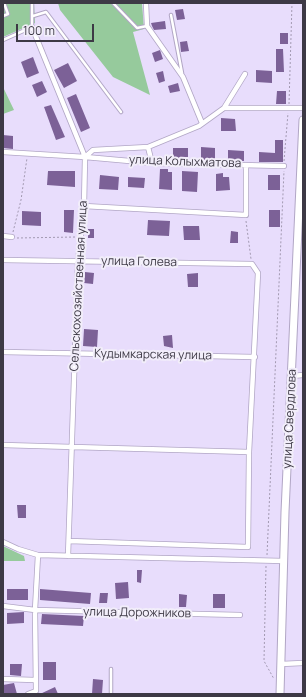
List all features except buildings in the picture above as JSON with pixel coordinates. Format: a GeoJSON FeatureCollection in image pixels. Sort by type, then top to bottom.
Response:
{"type":"FeatureCollection","features":[{"type":"Feature","properties":{"kind":"main road","name":"улица Свердлова"},"geometry":{"type":"LineString","coordinates":[[280,692],[292,376],[300,275],[303,120]]}},
{"type":"Feature","properties":{"kind":"street"},"geometry":{"type":"LineString","coordinates":[[146,3],[147,26],[182,77],[202,123]]}},
{"type":"Feature","properties":{"kind":"street","name":"Сельскохозяйственная улица"},"geometry":{"type":"LineString","coordinates":[[32,27],[85,156],[84,206],[78,261],[68,556]]}},
{"type":"Feature","properties":{"kind":"street"},"geometry":{"type":"LineString","coordinates":[[224,108],[245,74]]}},
{"type":"Feature","properties":{"kind":"street"},"geometry":{"type":"LineString","coordinates":[[224,108],[303,108]]}},
{"type":"Feature","properties":{"kind":"street","name":"улица Колыхматова"},"geometry":{"type":"LineString","coordinates":[[85,156],[93,150],[148,147],[202,123],[224,108]]}},
{"type":"Feature","properties":{"kind":"street"},"geometry":{"type":"LineString","coordinates":[[148,147],[152,163]]}},
{"type":"Feature","properties":{"kind":"street","name":"улица Колыхматова"},"geometry":{"type":"LineString","coordinates":[[3,152],[85,156],[152,163],[284,166]]}},
{"type":"Feature","properties":{"kind":"street"},"geometry":{"type":"LineString","coordinates":[[84,206],[246,214],[246,165]]}},
{"type":"Feature","properties":{"kind":"street"},"geometry":{"type":"LineString","coordinates":[[3,236],[12,237]]}},
{"type":"Feature","properties":{"kind":"street","name":"улица Голева"},"geometry":{"type":"LineString","coordinates":[[3,260],[252,264]]}},
{"type":"Feature","properties":{"kind":"street"},"geometry":{"type":"LineString","coordinates":[[69,542],[248,547],[249,452],[255,357],[258,273],[252,264]]}},
{"type":"Feature","properties":{"kind":"street","name":"Кудымкарская улица"},"geometry":{"type":"LineString","coordinates":[[3,352],[255,357]]}},
{"type":"Feature","properties":{"kind":"street"},"geometry":{"type":"LineString","coordinates":[[292,376],[303,375]]}},
{"type":"Feature","properties":{"kind":"street"},"geometry":{"type":"LineString","coordinates":[[3,445],[249,452]]}},
{"type":"Feature","properties":{"kind":"street"},"geometry":{"type":"LineString","coordinates":[[3,542],[18,549],[38,555],[284,560]]}},
{"type":"Feature","properties":{"kind":"street"},"geometry":{"type":"LineString","coordinates":[[28,694],[36,691],[35,610],[38,555]]}},
{"type":"Feature","properties":{"kind":"street","name":"улица Дорожников"},"geometry":{"type":"LineString","coordinates":[[3,606],[35,610],[240,615]]}},
{"type":"Feature","properties":{"kind":"street"},"geometry":{"type":"LineString","coordinates":[[281,664],[303,664]]}},
{"type":"Feature","properties":{"kind":"street"},"geometry":{"type":"LineString","coordinates":[[3,679],[35,680]]}},
{"type":"Feature","properties":{"kind":"lane"},"geometry":{"type":"LineString","coordinates":[[3,16],[8,14],[4,3]]}},
{"type":"Feature","properties":{"kind":"lane"},"geometry":{"type":"LineString","coordinates":[[3,40],[32,27],[32,3]]}},
{"type":"Feature","properties":{"kind":"lane"},"geometry":{"type":"LineString","coordinates":[[113,3],[137,28],[147,26]]}},
{"type":"Feature","properties":{"kind":"lane"},"geometry":{"type":"LineString","coordinates":[[33,16],[46,12],[120,112]]}},
{"type":"Feature","properties":{"kind":"lane"},"geometry":{"type":"LineString","coordinates":[[171,14],[182,77]]}},
{"type":"Feature","properties":{"kind":"lane"},"geometry":{"type":"LineString","coordinates":[[111,669],[111,694]]}},
{"type":"Feature","properties":{"kind":"path"},"geometry":{"type":"LineString","coordinates":[[280,692],[264,661],[266,560],[292,3]]}},
{"type":"Feature","properties":{"kind":"path"},"geometry":{"type":"LineString","coordinates":[[27,153],[21,200],[12,237],[81,237]]}},
{"type":"Feature","properties":{"kind":"path"},"geometry":{"type":"LineString","coordinates":[[246,214],[252,264]]}},
{"type":"Feature","properties":{"kind":"green space"},"geometry":{"type":"Polygon","coordinates":[[[3,3],[34,3],[35,23],[3,37],[3,3]]]}},
{"type":"Feature","properties":{"kind":"green space"},"geometry":{"type":"Polygon","coordinates":[[[58,3],[142,3],[144,29],[133,32],[150,95],[113,77],[60,10],[58,3]]]}},
{"type":"Feature","properties":{"kind":"green space"},"geometry":{"type":"Polygon","coordinates":[[[3,87],[14,110],[3,114],[3,87]]]}},
{"type":"Feature","properties":{"kind":"green space"},"geometry":{"type":"Polygon","coordinates":[[[3,546],[24,556],[25,561],[3,561],[3,546]]]}}]}
